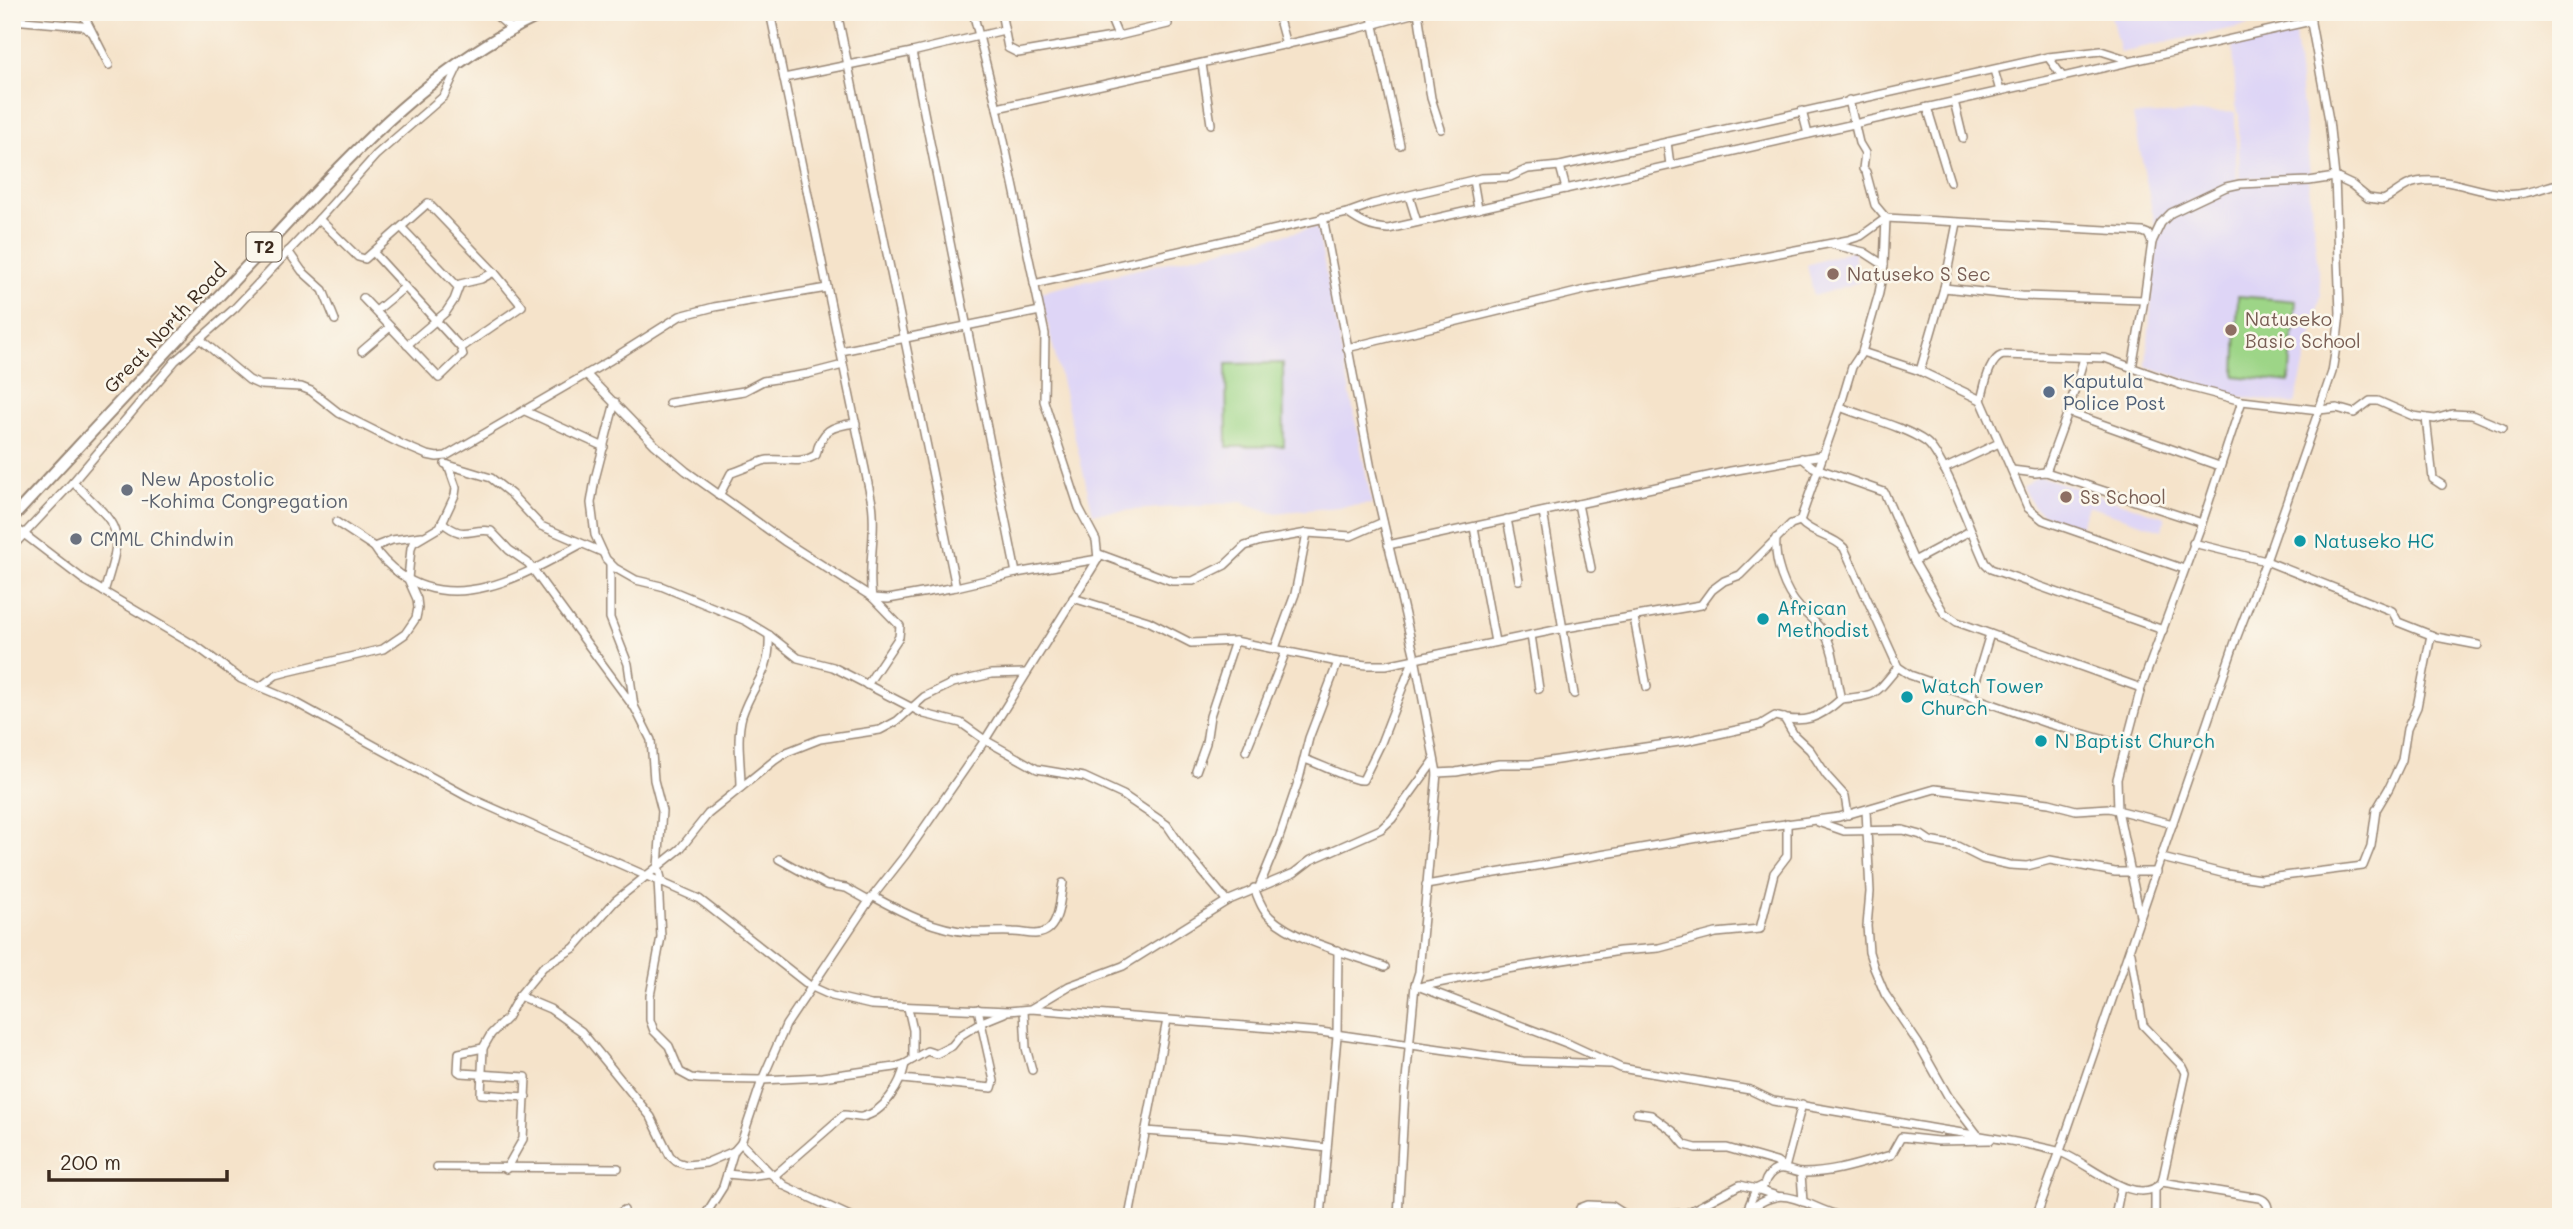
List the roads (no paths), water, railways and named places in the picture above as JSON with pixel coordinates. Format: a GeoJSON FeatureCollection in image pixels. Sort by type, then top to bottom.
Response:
{"type":"FeatureCollection","features":[{"type":"Feature","properties":{"kind":"highway","name":"Great North Road"},"geometry":{"type":"LineString","coordinates":[[12,518],[364,141],[420,91],[461,60],[538,14]]}},
{"type":"Feature","properties":{"kind":"street"},"geometry":{"type":"LineString","coordinates":[[82,12],[109,65]]}},
{"type":"Feature","properties":{"kind":"street"},"geometry":{"type":"LineString","coordinates":[[492,12],[512,29]]}},
{"type":"Feature","properties":{"kind":"street"},"geometry":{"type":"LineString","coordinates":[[770,12],[874,515],[870,571],[872,597]]}},
{"type":"Feature","properties":{"kind":"street"},"geometry":{"type":"LineString","coordinates":[[837,12],[956,587]]}},
{"type":"Feature","properties":{"kind":"street"},"geometry":{"type":"LineString","coordinates":[[704,1217],[717,1198],[734,1151],[741,1143],[762,1080],[786,1025],[810,986],[985,740],[1098,557],[1096,540],[1079,508],[1044,401],[1046,341],[997,108],[973,12]]}},
{"type":"Feature","properties":{"kind":"street"},"geometry":{"type":"LineString","coordinates":[[1001,12],[1008,48],[1018,53],[1118,36],[1168,24]]}},
{"type":"Feature","properties":{"kind":"street"},"geometry":{"type":"LineString","coordinates":[[1108,12],[1118,36]]}},
{"type":"Feature","properties":{"kind":"street"},"geometry":{"type":"LineString","coordinates":[[1277,12],[1286,45]]}},
{"type":"Feature","properties":{"kind":"street"},"geometry":{"type":"LineString","coordinates":[[1371,12],[1400,145]]}},
{"type":"Feature","properties":{"kind":"street"},"geometry":{"type":"LineString","coordinates":[[997,108],[1286,45],[1419,12],[1432,98],[1441,129]]}},
{"type":"Feature","properties":{"kind":"street"},"geometry":{"type":"LineString","coordinates":[[1347,213],[1362,224],[1388,229],[1856,124],[2310,17],[2329,120],[2335,177],[2340,313],[2332,372],[2236,639],[2036,1217]]}},
{"type":"Feature","properties":{"kind":"street"},"geometry":{"type":"LineString","coordinates":[[12,20],[82,26],[90,30]]}},
{"type":"Feature","properties":{"kind":"street"},"geometry":{"type":"LineString","coordinates":[[784,78],[1004,30]]}},
{"type":"Feature","properties":{"kind":"street"},"geometry":{"type":"LineString","coordinates":[[1034,284],[1221,243],[1473,180],[1510,177],[1528,169],[1560,166],[2048,57],[2101,51],[2134,60]]}},
{"type":"Feature","properties":{"kind":"street"},"geometry":{"type":"LineString","coordinates":[[912,52],[1016,573]]}},
{"type":"Feature","properties":{"kind":"street"},"geometry":{"type":"LineString","coordinates":[[2048,57],[2062,76]]}},
{"type":"Feature","properties":{"kind":"street"},"geometry":{"type":"LineString","coordinates":[[12,547],[73,482],[175,361],[235,308],[376,155],[444,96],[461,60]]}},
{"type":"Feature","properties":{"kind":"street"},"geometry":{"type":"LineString","coordinates":[[1202,64],[1210,124]]}},
{"type":"Feature","properties":{"kind":"street"},"geometry":{"type":"LineString","coordinates":[[1994,70],[2000,90]]}},
{"type":"Feature","properties":{"kind":"street"},"geometry":{"type":"LineString","coordinates":[[1800,521],[1852,367],[1861,352],[1879,293],[1884,265],[1886,218],[1875,205],[1863,169],[1865,153],[1859,144],[1849,100]]}},
{"type":"Feature","properties":{"kind":"street"},"geometry":{"type":"LineString","coordinates":[[1954,101],[1963,138]]}},
{"type":"Feature","properties":{"kind":"street"},"geometry":{"type":"LineString","coordinates":[[1927,107],[1950,182]]}},
{"type":"Feature","properties":{"kind":"street"},"geometry":{"type":"LineString","coordinates":[[1802,111],[1808,134]]}},
{"type":"Feature","properties":{"kind":"street"},"geometry":{"type":"LineString","coordinates":[[1667,142],[1670,165]]}},
{"type":"Feature","properties":{"kind":"street"},"geometry":{"type":"LineString","coordinates":[[1560,166],[1566,189]]}},
{"type":"Feature","properties":{"kind":"street"},"geometry":{"type":"LineString","coordinates":[[2132,368],[2152,242],[2159,227],[2174,211],[2226,187],[2335,177],[2352,185],[2368,198],[2383,200],[2403,186],[2418,182],[2440,181],[2518,195],[2553,185]]}},
{"type":"Feature","properties":{"kind":"street"},"geometry":{"type":"LineString","coordinates":[[1473,180],[1478,209]]}},
{"type":"Feature","properties":{"kind":"street"},"geometry":{"type":"LineString","coordinates":[[1409,196],[1417,222]]}},
{"type":"Feature","properties":{"kind":"street"},"geometry":{"type":"LineString","coordinates":[[319,219],[358,257],[367,259],[428,203],[494,272],[522,306],[461,348]]}},
{"type":"Feature","properties":{"kind":"street"},"geometry":{"type":"LineString","coordinates":[[1324,217],[1347,348],[1388,545],[1415,657],[1437,773],[1419,986],[1410,1044],[1398,1217]]}},
{"type":"Feature","properties":{"kind":"street"},"geometry":{"type":"LineString","coordinates":[[1347,348],[1585,290],[1830,244],[1861,236],[1886,218],[2143,232],[2159,227]]}},
{"type":"Feature","properties":{"kind":"street"},"geometry":{"type":"LineString","coordinates":[[1920,371],[1944,288],[1957,223]]}},
{"type":"Feature","properties":{"kind":"street"},"geometry":{"type":"LineString","coordinates":[[402,228],[458,287]]}},
{"type":"Feature","properties":{"kind":"street"},"geometry":{"type":"LineString","coordinates":[[2143,232],[2148,234],[2152,242]]}},
{"type":"Feature","properties":{"kind":"street"},"geometry":{"type":"LineString","coordinates":[[1830,244],[1864,252],[1884,265]]}},
{"type":"Feature","properties":{"kind":"street"},"geometry":{"type":"LineString","coordinates":[[288,251],[302,271],[323,290],[335,320]]}},
{"type":"Feature","properties":{"kind":"street"},"geometry":{"type":"LineString","coordinates":[[363,298],[439,378],[463,355],[461,348],[374,253]]}},
{"type":"Feature","properties":{"kind":"street"},"geometry":{"type":"LineString","coordinates":[[458,287],[494,272]]}},
{"type":"Feature","properties":{"kind":"street"},"geometry":{"type":"LineString","coordinates":[[376,311],[405,287]]}},
{"type":"Feature","properties":{"kind":"street"},"geometry":{"type":"LineString","coordinates":[[407,345],[452,305],[458,287]]}},
{"type":"Feature","properties":{"kind":"street"},"geometry":{"type":"LineString","coordinates":[[437,457],[446,456],[525,411],[680,316],[714,307],[827,288]]}},
{"type":"Feature","properties":{"kind":"street"},"geometry":{"type":"LineString","coordinates":[[1944,288],[2021,296],[2144,300]]}},
{"type":"Feature","properties":{"kind":"street"},"geometry":{"type":"LineString","coordinates":[[841,351],[1040,311]]}},
{"type":"Feature","properties":{"kind":"street"},"geometry":{"type":"LineString","coordinates":[[362,351],[390,327]]}},
{"type":"Feature","properties":{"kind":"street"},"geometry":{"type":"LineString","coordinates":[[200,338],[249,380],[260,385],[301,387],[311,391],[339,413],[401,444],[437,457],[448,465],[491,478],[511,494],[541,526],[603,552]]}},
{"type":"Feature","properties":{"kind":"street"},"geometry":{"type":"LineString","coordinates":[[1861,352],[1920,371],[1981,400],[2028,508],[2043,520],[2184,569]]}},
{"type":"Feature","properties":{"kind":"street"},"geometry":{"type":"LineString","coordinates":[[1981,400],[1996,357],[2105,358],[2181,385],[2242,401],[2319,410],[2337,408],[2354,413],[2370,401],[2378,401],[2413,416],[2435,419],[2452,414],[2472,415],[2503,428]]}},
{"type":"Feature","properties":{"kind":"street"},"geometry":{"type":"LineString","coordinates":[[2046,472],[2084,358]]}},
{"type":"Feature","properties":{"kind":"street"},"geometry":{"type":"LineString","coordinates":[[668,403],[744,391],[763,381],[843,365]]}},
{"type":"Feature","properties":{"kind":"street"},"geometry":{"type":"LineString","coordinates":[[586,374],[655,445],[719,496],[872,597],[900,626],[900,637],[867,685]]}},
{"type":"Feature","properties":{"kind":"street"},"geometry":{"type":"LineString","coordinates":[[2140,919],[2118,810],[2117,779],[2141,688],[2202,523],[2242,401]]}},
{"type":"Feature","properties":{"kind":"street"},"geometry":{"type":"LineString","coordinates":[[615,402],[595,479],[592,503],[595,535],[610,563],[624,574],[733,615],[769,635],[798,659],[832,667],[932,717],[955,721],[1038,769],[1084,777],[1128,798],[1167,825],[1227,901]]}},
{"type":"Feature","properties":{"kind":"street"},"geometry":{"type":"LineString","coordinates":[[1840,407],[1913,434],[1928,444],[1944,469],[1985,563],[2000,573],[2164,630]]}},
{"type":"Feature","properties":{"kind":"street"},"geometry":{"type":"LineString","coordinates":[[525,411],[604,447]]}},
{"type":"Feature","properties":{"kind":"street"},"geometry":{"type":"LineString","coordinates":[[2068,412],[2219,466]]}},
{"type":"Feature","properties":{"kind":"street"},"geometry":{"type":"LineString","coordinates":[[2426,418],[2433,479],[2442,485]]}},
{"type":"Feature","properties":{"kind":"street"},"geometry":{"type":"LineString","coordinates":[[719,496],[731,473],[756,466],[764,459],[807,460],[816,455],[819,439],[832,428],[856,424]]}},
{"type":"Feature","properties":{"kind":"street"},"geometry":{"type":"LineString","coordinates":[[1944,469],[1999,443]]}},
{"type":"Feature","properties":{"kind":"street"},"geometry":{"type":"LineString","coordinates":[[1388,545],[1823,455]]}},
{"type":"Feature","properties":{"kind":"street"},"geometry":{"type":"LineString","coordinates":[[1802,458],[1818,468],[1884,492],[1914,561],[1944,613],[1957,622],[2141,688]]}},
{"type":"Feature","properties":{"kind":"street"},"geometry":{"type":"LineString","coordinates":[[260,687],[287,672],[383,649],[405,634],[416,618],[417,599],[408,579],[411,548],[413,543],[437,530],[442,522],[456,488],[448,465]]}},
{"type":"Feature","properties":{"kind":"street"},"geometry":{"type":"LineString","coordinates":[[2012,470],[2046,472],[2202,523]]}},
{"type":"Feature","properties":{"kind":"street"},"geometry":{"type":"LineString","coordinates":[[73,482],[116,527],[116,555],[104,592]]}},
{"type":"Feature","properties":{"kind":"street"},"geometry":{"type":"LineString","coordinates":[[1578,504],[1591,568]]}},
{"type":"Feature","properties":{"kind":"street"},"geometry":{"type":"LineString","coordinates":[[1543,512],[1574,694]]}},
{"type":"Feature","properties":{"kind":"street"},"geometry":{"type":"LineString","coordinates":[[1507,519],[1519,580]]}},
{"type":"Feature","properties":{"kind":"street"},"geometry":{"type":"LineString","coordinates":[[1073,598],[1148,621],[1191,643],[1235,641],[1338,662],[1386,665],[1415,657],[1701,605],[1718,586],[1740,575],[1791,524],[1800,521]]}},
{"type":"Feature","properties":{"kind":"street"},"geometry":{"type":"LineString","coordinates":[[1800,521],[1807,528],[1838,541],[1844,548],[1898,667],[1910,675],[2046,723],[2126,746]]}},
{"type":"Feature","properties":{"kind":"street"},"geometry":{"type":"LineString","coordinates":[[336,522],[374,547],[381,559],[408,579],[437,590],[496,585],[534,570],[581,544]]}},
{"type":"Feature","properties":{"kind":"street"},"geometry":{"type":"LineString","coordinates":[[442,522],[453,531],[465,534],[491,531],[534,570],[634,706],[649,734],[662,823],[658,867],[661,937],[650,996],[650,1020],[654,1031],[669,1046],[676,1067],[684,1075],[700,1079],[762,1080],[822,1077],[905,1064],[927,1051],[936,1054],[952,1046],[961,1035],[1008,1011]]}},
{"type":"Feature","properties":{"kind":"street"},"geometry":{"type":"LineString","coordinates":[[872,597],[888,599],[956,587],[1098,557],[1171,581],[1193,581],[1225,565],[1245,546],[1307,533],[1352,536],[1383,522]]}},
{"type":"Feature","properties":{"kind":"street"},"geometry":{"type":"LineString","coordinates":[[12,525],[73,572],[199,648],[233,674],[293,701],[468,797],[660,881],[710,907],[810,986],[832,996],[871,1005],[1027,1010],[1321,1032],[1523,1061],[1610,1064],[1750,1090],[1773,1101],[1977,1134],[2060,1151],[2122,1187],[2138,1191],[2155,1188],[2162,1182],[2186,1073],[2143,1026],[2130,949]]}},
{"type":"Feature","properties":{"kind":"street"},"geometry":{"type":"LineString","coordinates":[[1474,527],[1495,642]]}},
{"type":"Feature","properties":{"kind":"street"},"geometry":{"type":"LineString","coordinates":[[1914,561],[1970,531]]}},
{"type":"Feature","properties":{"kind":"street"},"geometry":{"type":"LineString","coordinates":[[1275,648],[1295,594],[1307,533]]}},
{"type":"Feature","properties":{"kind":"street"},"geometry":{"type":"LineString","coordinates":[[374,547],[392,540],[426,536]]}},
{"type":"Feature","properties":{"kind":"street"},"geometry":{"type":"LineString","coordinates":[[1776,538],[1775,546],[1787,589],[1800,608],[1817,623],[1830,644],[1841,699]]}},
{"type":"Feature","properties":{"kind":"street"},"geometry":{"type":"LineString","coordinates":[[2193,543],[2266,561],[2392,611],[2398,622],[2431,635],[2478,645]]}},
{"type":"Feature","properties":{"kind":"street"},"geometry":{"type":"LineString","coordinates":[[610,563],[610,618],[628,664],[634,706]]}},
{"type":"Feature","properties":{"kind":"street"},"geometry":{"type":"LineString","coordinates":[[1634,618],[1647,687]]}},
{"type":"Feature","properties":{"kind":"street"},"geometry":{"type":"LineString","coordinates":[[1971,696],[1990,634]]}},
{"type":"Feature","properties":{"kind":"street"},"geometry":{"type":"LineString","coordinates":[[741,786],[741,724],[768,662],[769,635]]}},
{"type":"Feature","properties":{"kind":"street"},"geometry":{"type":"LineString","coordinates":[[1531,635],[1539,690]]}},
{"type":"Feature","properties":{"kind":"street"},"geometry":{"type":"LineString","coordinates":[[2162,858],[2226,874],[2260,879],[2363,866],[2371,846],[2376,810],[2402,760],[2407,729],[2417,707],[2431,635]]}},
{"type":"Feature","properties":{"kind":"street"},"geometry":{"type":"LineString","coordinates":[[1196,771],[1206,743],[1215,698],[1235,641]]}},
{"type":"Feature","properties":{"kind":"street"},"geometry":{"type":"LineString","coordinates":[[1246,751],[1286,651]]}},
{"type":"Feature","properties":{"kind":"street"},"geometry":{"type":"LineString","coordinates":[[1304,759],[1334,769],[1355,781],[1363,780],[1381,743],[1415,657]]}},
{"type":"Feature","properties":{"kind":"street"},"geometry":{"type":"LineString","coordinates":[[1338,662],[1309,738],[1278,841],[1256,888],[1264,910],[1277,923],[1319,943],[1385,967]]}},
{"type":"Feature","properties":{"kind":"street"},"geometry":{"type":"LineString","coordinates":[[1437,773],[1499,764],[1530,764],[1686,741],[1765,724],[1775,716],[1816,718],[1841,699],[1869,696],[1880,689],[1898,667]]}},
{"type":"Feature","properties":{"kind":"street"},"geometry":{"type":"LineString","coordinates":[[526,1097],[482,1096],[483,1048],[491,1034],[507,1018],[519,996],[543,967],[574,948],[615,901],[680,849],[708,814],[741,786],[787,752],[834,736],[880,730],[897,721],[924,697],[953,683],[991,674],[1026,673]]}},
{"type":"Feature","properties":{"kind":"street"},"geometry":{"type":"LineString","coordinates":[[1784,718],[1794,735],[1813,753],[1827,776],[1845,796],[1848,815]]}},
{"type":"Feature","properties":{"kind":"street"},"geometry":{"type":"LineString","coordinates":[[1027,1010],[1069,986],[1123,966],[1227,901],[1294,873],[1311,860],[1387,825],[1434,760]]}},
{"type":"Feature","properties":{"kind":"street"},"geometry":{"type":"LineString","coordinates":[[1426,885],[1848,815],[1924,792],[1945,789],[2049,803],[2076,810],[2118,810],[2173,824]]}},
{"type":"Feature","properties":{"kind":"street"},"geometry":{"type":"LineString","coordinates":[[1866,810],[1870,892],[1867,926],[1869,952],[1874,968],[1885,994],[1919,1042],[1948,1096],[1977,1134]]}},
{"type":"Feature","properties":{"kind":"street"},"geometry":{"type":"LineString","coordinates":[[1815,821],[1844,831],[1889,828],[1903,830],[1921,835],[1930,841],[1957,846],[1983,859],[2010,865],[2026,866],[2050,860],[2115,872],[2157,872]]}},
{"type":"Feature","properties":{"kind":"street"},"geometry":{"type":"LineString","coordinates":[[1419,986],[1620,951],[1659,948],[1716,933],[1758,929],[1763,924],[1774,873],[1787,856],[1787,823]]}},
{"type":"Feature","properties":{"kind":"street"},"geometry":{"type":"LineString","coordinates":[[779,859],[826,885],[846,888],[913,916],[959,930],[1042,934],[1052,927],[1056,918],[1063,883]]}},
{"type":"Feature","properties":{"kind":"street"},"geometry":{"type":"LineString","coordinates":[[1321,1217],[1337,1035],[1338,950]]}},
{"type":"Feature","properties":{"kind":"street"},"geometry":{"type":"LineString","coordinates":[[1419,986],[1569,1044],[1610,1064]]}},
{"type":"Feature","properties":{"kind":"street"},"geometry":{"type":"LineString","coordinates":[[519,996],[550,1009],[582,1031],[651,1116],[670,1156],[677,1162],[687,1165],[706,1163],[734,1151]]}},
{"type":"Feature","properties":{"kind":"street"},"geometry":{"type":"LineString","coordinates":[[908,1008],[913,1030],[913,1059]]}},
{"type":"Feature","properties":{"kind":"street"},"geometry":{"type":"LineString","coordinates":[[902,1079],[992,1088],[994,1081],[978,1009]]}},
{"type":"Feature","properties":{"kind":"street"},"geometry":{"type":"LineString","coordinates":[[1027,1010],[1026,1048],[1032,1070]]}},
{"type":"Feature","properties":{"kind":"street"},"geometry":{"type":"LineString","coordinates":[[1129,1217],[1167,1020]]}},
{"type":"Feature","properties":{"kind":"street"},"geometry":{"type":"LineString","coordinates":[[483,1048],[459,1054],[459,1072],[525,1076],[523,1139],[506,1169]]}},
{"type":"Feature","properties":{"kind":"street"},"geometry":{"type":"LineString","coordinates":[[727,1174],[772,1175],[844,1115],[862,1117],[879,1107],[896,1091],[905,1064]]}},
{"type":"Feature","properties":{"kind":"street"},"geometry":{"type":"LineString","coordinates":[[1785,1168],[1802,1104]]}},
{"type":"Feature","properties":{"kind":"street"},"geometry":{"type":"LineString","coordinates":[[1637,1113],[1651,1115],[1674,1132],[1685,1145],[1696,1148],[1727,1148],[1776,1162],[1801,1174],[1842,1170],[1891,1155],[1901,1137],[1938,1141],[1998,1140]]}},
{"type":"Feature","properties":{"kind":"street"},"geometry":{"type":"LineString","coordinates":[[1144,1131],[1327,1148]]}},
{"type":"Feature","properties":{"kind":"street"},"geometry":{"type":"LineString","coordinates":[[741,1143],[785,1186],[852,1217]]}},
{"type":"Feature","properties":{"kind":"street"},"geometry":{"type":"LineString","coordinates":[[437,1167],[618,1168]]}},
{"type":"Feature","properties":{"kind":"street"},"geometry":{"type":"LineString","coordinates":[[1748,1208],[1756,1189],[1764,1185],[1766,1177],[1774,1170],[1785,1168]]}},
{"type":"Feature","properties":{"kind":"street"},"geometry":{"type":"LineString","coordinates":[[1801,1174],[1802,1202]]}},
{"type":"Feature","properties":{"kind":"street"},"geometry":{"type":"LineString","coordinates":[[2162,1182],[2264,1200],[2269,1217]]}},
{"type":"Feature","properties":{"kind":"street"},"geometry":{"type":"LineString","coordinates":[[1687,1213],[1741,1185],[1802,1202],[1836,1216]]}},
{"type":"Feature","properties":{"kind":"street"},"geometry":{"type":"LineString","coordinates":[[2115,1217],[2122,1187]]}},
{"type":"Feature","properties":{"kind":"street"},"geometry":{"type":"LineString","coordinates":[[2155,1188],[2155,1217]]}},
{"type":"Feature","properties":{"kind":"street"},"geometry":{"type":"LineString","coordinates":[[1577,1217],[1580,1208],[1588,1205],[1612,1206],[1626,1215],[1715,1211],[1737,1214],[1777,1196]]}},
{"type":"Feature","properties":{"kind":"street"},"geometry":{"type":"LineString","coordinates":[[614,1217],[624,1210]]}},
{"type":"Feature","properties":{"kind":"place","name":"Natuseko S Sec"},"geometry":{"type":"Point","coordinates":[1833,274]}},
{"type":"Feature","properties":{"kind":"place","name":"Natuseko Basic School"},"geometry":{"type":"Point","coordinates":[2231,330]}},
{"type":"Feature","properties":{"kind":"place","name":"Kaputula Police Post"},"geometry":{"type":"Point","coordinates":[2049,392]}},
{"type":"Feature","properties":{"kind":"place","name":"New Apostolic -Kohima Congregation"},"geometry":{"type":"Point","coordinates":[127,490]}},
{"type":"Feature","properties":{"kind":"place","name":"Ss School"},"geometry":{"type":"Point","coordinates":[2066,497]}},
{"type":"Feature","properties":{"kind":"place","name":"CMML Chindwin"},"geometry":{"type":"Point","coordinates":[76,539]}},
{"type":"Feature","properties":{"kind":"place","name":"Natuseko HC"},"geometry":{"type":"Point","coordinates":[2300,541]}},
{"type":"Feature","properties":{"kind":"place","name":"African Methodist"},"geometry":{"type":"Point","coordinates":[1763,619]}},
{"type":"Feature","properties":{"kind":"place","name":"Watch Tower Church"},"geometry":{"type":"Point","coordinates":[1907,697]}},
{"type":"Feature","properties":{"kind":"place","name":"N Baptist Church"},"geometry":{"type":"Point","coordinates":[2041,741]}}]}
